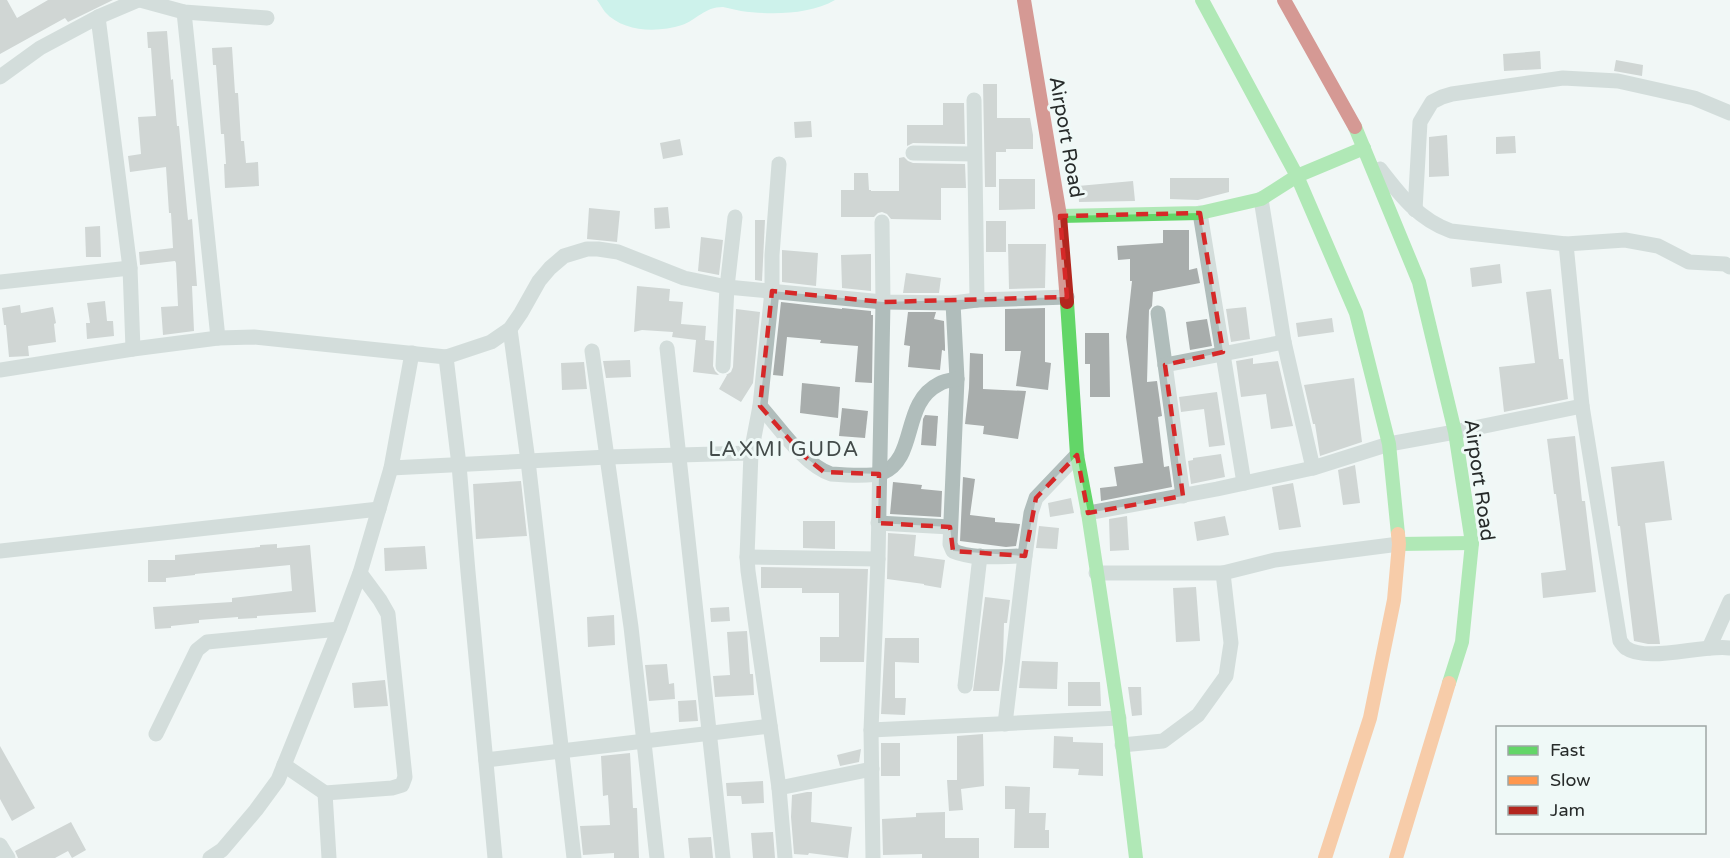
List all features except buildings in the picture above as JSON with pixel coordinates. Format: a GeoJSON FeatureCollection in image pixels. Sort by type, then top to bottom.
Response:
{"type":"FeatureCollection","features":[{"type":"Feature","properties":{"kind":"main road","name":"Airport Road"},"geometry":{"type":"LineString","coordinates":[[1024,0],[1060,216],[1200,213],[1261,199],[1297,176],[1364,148]]}},
{"type":"Feature","properties":{"kind":"main road"},"geometry":{"type":"LineString","coordinates":[[1202,0],[1297,176],[1356,313],[1389,444],[1400,544],[1394,600],[1370,718],[1325,858]]}},
{"type":"Feature","properties":{"kind":"main road","name":"Airport Road"},"geometry":{"type":"LineString","coordinates":[[1284,0],[1358,130],[1419,282],[1455,432],[1472,543],[1462,642],[1396,858]]}},
{"type":"Feature","properties":{"kind":"main road"},"geometry":{"type":"LineString","coordinates":[[1060,216],[1077,455],[1119,718],[1136,858]]}},
{"type":"Feature","properties":{"kind":"main road"},"geometry":{"type":"LineString","coordinates":[[1400,544],[1472,543]]}},
{"type":"Feature","properties":{"kind":"street"},"geometry":{"type":"LineString","coordinates":[[0,77],[40,48],[131,1],[184,12],[267,18]]}},
{"type":"Feature","properties":{"kind":"street"},"geometry":{"type":"LineString","coordinates":[[184,12],[218,338]]}},
{"type":"Feature","properties":{"kind":"street"},"geometry":{"type":"LineString","coordinates":[[98,17],[130,268],[133,349]]}},
{"type":"Feature","properties":{"kind":"street"},"geometry":{"type":"LineString","coordinates":[[1415,210],[1420,122],[1432,102],[1442,97],[1563,78],[1618,81],[1694,98],[1730,113]]}},
{"type":"Feature","properties":{"kind":"street"},"geometry":{"type":"LineString","coordinates":[[974,100],[976,300]]}},
{"type":"Feature","properties":{"kind":"street"},"geometry":{"type":"LineString","coordinates":[[1364,148],[1401,197],[1438,226],[1451,231],[1566,244],[1626,240],[1658,246],[1689,262],[1728,264]]}},
{"type":"Feature","properties":{"kind":"street"},"geometry":{"type":"LineString","coordinates":[[913,153],[974,154]]}},
{"type":"Feature","properties":{"kind":"street"},"geometry":{"type":"LineString","coordinates":[[778,164],[772,291],[760,406],[751,453],[747,557],[778,788],[785,858]]}},
{"type":"Feature","properties":{"kind":"street"},"geometry":{"type":"LineString","coordinates":[[1261,199],[1284,342],[1313,468]]}},
{"type":"Feature","properties":{"kind":"street"},"geometry":{"type":"LineString","coordinates":[[1200,213],[1244,483]]}},
{"type":"Feature","properties":{"kind":"street"},"geometry":{"type":"LineString","coordinates":[[723,366],[727,287],[735,217]]}},
{"type":"Feature","properties":{"kind":"street"},"geometry":{"type":"LineString","coordinates":[[873,858],[871,730],[878,559],[884,302],[882,222]]}},
{"type":"Feature","properties":{"kind":"street"},"geometry":{"type":"LineString","coordinates":[[1566,244],[1582,406],[1620,641],[1625,648],[1647,654],[1730,648]]}},
{"type":"Feature","properties":{"kind":"street"},"geometry":{"type":"LineString","coordinates":[[0,370],[218,338],[254,337],[446,357],[491,342],[510,329],[539,281],[550,268],[564,256],[587,249],[618,252],[684,278],[727,287],[884,302],[954,303],[976,300],[1067,297]]}},
{"type":"Feature","properties":{"kind":"street"},"geometry":{"type":"LineString","coordinates":[[0,282],[130,268]]}},
{"type":"Feature","properties":{"kind":"street"},"geometry":{"type":"LineString","coordinates":[[954,303],[957,379],[950,544],[953,551],[958,554],[1025,556]]}},
{"type":"Feature","properties":{"kind":"street"},"geometry":{"type":"LineString","coordinates":[[1158,313],[1183,496]]}},
{"type":"Feature","properties":{"kind":"street"},"geometry":{"type":"LineString","coordinates":[[510,329],[528,461],[574,858]]}},
{"type":"Feature","properties":{"kind":"street"},"geometry":{"type":"LineString","coordinates":[[1165,365],[1284,342]]}},
{"type":"Feature","properties":{"kind":"street"},"geometry":{"type":"LineString","coordinates":[[666,348],[723,858]]}},
{"type":"Feature","properties":{"kind":"street"},"geometry":{"type":"LineString","coordinates":[[592,351],[631,627],[657,858]]}},
{"type":"Feature","properties":{"kind":"street"},"geometry":{"type":"LineString","coordinates":[[219,855],[278,780],[339,629],[360,573],[391,468],[412,353]]}},
{"type":"Feature","properties":{"kind":"street"},"geometry":{"type":"LineString","coordinates":[[446,357],[459,465],[495,858]]}},
{"type":"Feature","properties":{"kind":"street"},"geometry":{"type":"LineString","coordinates":[[760,406],[804,456],[824,472],[879,474],[893,467],[899,460],[920,400],[931,388],[941,382],[957,379]]}},
{"type":"Feature","properties":{"kind":"street"},"geometry":{"type":"LineString","coordinates":[[1088,513],[1183,496],[1313,468],[1389,444],[1582,406]]}},
{"type":"Feature","properties":{"kind":"street"},"geometry":{"type":"LineString","coordinates":[[391,468],[608,457],[751,453]]}},
{"type":"Feature","properties":{"kind":"street"},"geometry":{"type":"LineString","coordinates":[[1005,724],[1031,513],[1036,498],[1077,455]]}},
{"type":"Feature","properties":{"kind":"street"},"geometry":{"type":"LineString","coordinates":[[0,550],[379,509]]}},
{"type":"Feature","properties":{"kind":"street"},"geometry":{"type":"LineString","coordinates":[[878,523],[950,527]]}},
{"type":"Feature","properties":{"kind":"street"},"geometry":{"type":"LineString","coordinates":[[1096,573],[1223,573],[1275,560],[1400,544]]}},
{"type":"Feature","properties":{"kind":"street"},"geometry":{"type":"LineString","coordinates":[[965,686],[980,556]]}},
{"type":"Feature","properties":{"kind":"street"},"geometry":{"type":"LineString","coordinates":[[747,557],[878,559]]}},
{"type":"Feature","properties":{"kind":"street"},"geometry":{"type":"LineString","coordinates":[[284,765],[325,793],[392,788],[402,785],[405,777],[388,614],[360,573]]}},
{"type":"Feature","properties":{"kind":"street"},"geometry":{"type":"LineString","coordinates":[[1122,745],[1163,741],[1198,715],[1226,676],[1231,643],[1223,573]]}},
{"type":"Feature","properties":{"kind":"street"},"geometry":{"type":"LineString","coordinates":[[1709,648],[1730,601]]}},
{"type":"Feature","properties":{"kind":"street"},"geometry":{"type":"LineString","coordinates":[[156,734],[197,650],[207,642],[339,629]]}},
{"type":"Feature","properties":{"kind":"street"},"geometry":{"type":"LineString","coordinates":[[871,730],[1119,718]]}},
{"type":"Feature","properties":{"kind":"street"},"geometry":{"type":"LineString","coordinates":[[486,760],[710,735],[770,726]]}},
{"type":"Feature","properties":{"kind":"street"},"geometry":{"type":"LineString","coordinates":[[778,788],[872,769]]}},
{"type":"Feature","properties":{"kind":"street"},"geometry":{"type":"LineString","coordinates":[[325,793],[329,858]]}},
{"type":"Feature","properties":{"kind":"street"},"geometry":{"type":"LineString","coordinates":[[0,845],[8,858]]}},
{"type":"Feature","properties":{"kind":"highlighted area"},"geometry":{"type":"Polygon","coordinates":[[[1200,213],[1223,352],[1165,365],[1183,496],[1088,513],[1077,455],[1036,498],[1025,556],[953,551],[950,527],[878,523],[879,474],[824,472],[804,456],[760,406],[772,291],[883,302],[1067,297],[1060,216],[1200,213]]]}},
{"type":"Feature","properties":{"kind":"shaded area"},"geometry":{"type":"Polygon","coordinates":[[[597,0],[835,0],[813,9],[789,13],[716,8],[682,25],[651,30],[631,27],[612,19],[597,0]]]}},
{"type":"Feature","properties":{"kind":"traffic: fast"},"geometry":{"type":"LineString","coordinates":[[1202,0],[1297,176],[1356,313],[1389,444],[1398,534]]}},
{"type":"Feature","properties":{"kind":"traffic: fast"},"geometry":{"type":"LineString","coordinates":[[1355,127],[1419,282],[1455,432],[1472,543],[1462,642],[1449,683]]}},
{"type":"Feature","properties":{"kind":"traffic: fast"},"geometry":{"type":"LineString","coordinates":[[1060,216],[1200,213],[1261,199],[1297,176],[1364,148]]}},
{"type":"Feature","properties":{"kind":"traffic: fast"},"geometry":{"type":"LineString","coordinates":[[1067,302],[1077,455],[1119,718],[1136,858]]}},
{"type":"Feature","properties":{"kind":"traffic: fast"},"geometry":{"type":"LineString","coordinates":[[1399,544],[1472,543]]}},
{"type":"Feature","properties":{"kind":"traffic: slow"},"geometry":{"type":"LineString","coordinates":[[1325,858],[1370,718],[1394,600],[1398,534]]}},
{"type":"Feature","properties":{"kind":"traffic: slow"},"geometry":{"type":"LineString","coordinates":[[1396,858],[1449,683]]}},
{"type":"Feature","properties":{"kind":"traffic: jam"},"geometry":{"type":"LineString","coordinates":[[1024,0],[1060,216],[1067,302]]}},
{"type":"Feature","properties":{"kind":"traffic: jam"},"geometry":{"type":"LineString","coordinates":[[1284,0],[1355,127]]}},
{"type":"Feature","properties":{"kind":"district","name":"LAXMI GUDA"},"geometry":{"type":"Point","coordinates":[784,449]}}]}
